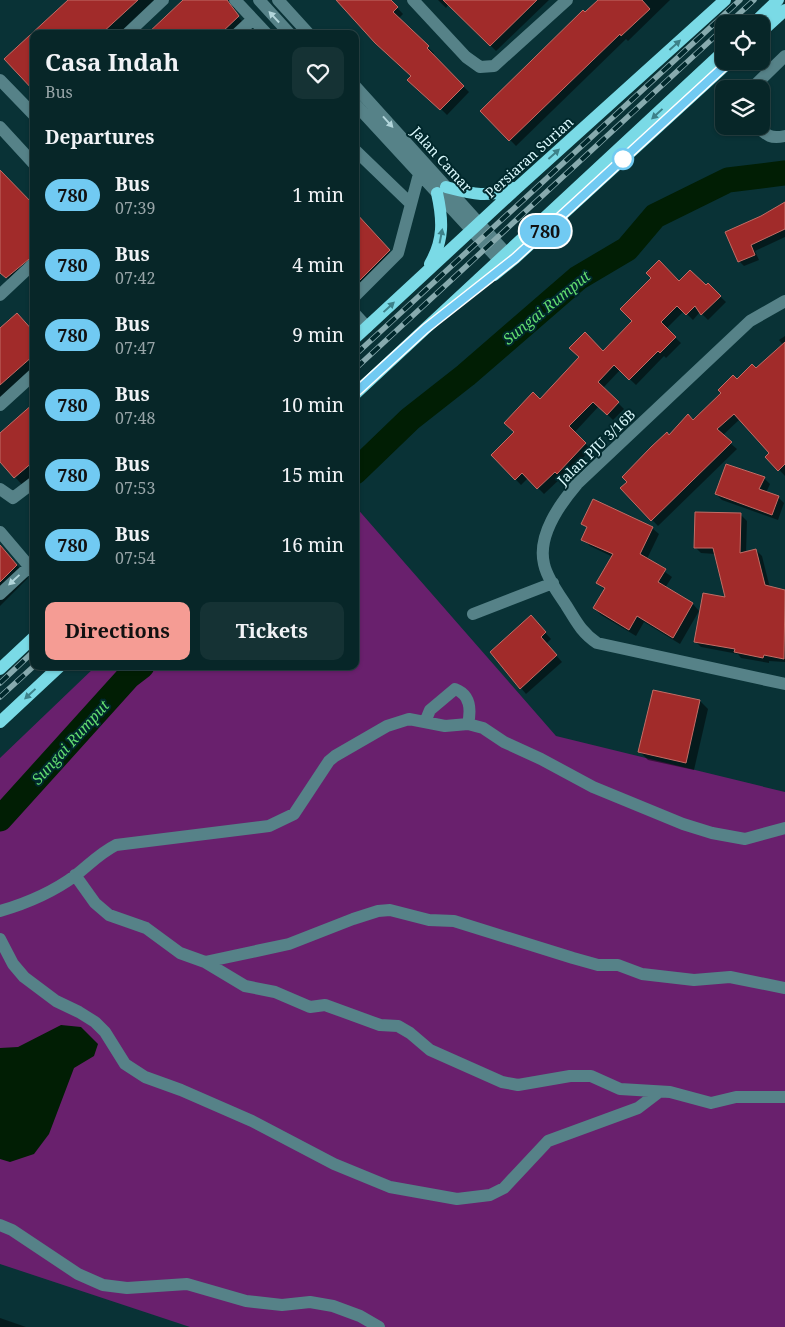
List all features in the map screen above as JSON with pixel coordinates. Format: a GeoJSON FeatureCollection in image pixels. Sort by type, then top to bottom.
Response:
{"type":"FeatureCollection","features":[{"type":"Feature","properties":{"kind":"main road","name":"Persiaran Surian"},"geometry":{"type":"LineString","coordinates":[[359,334],[518,187],[725,0]]}},
{"type":"Feature","properties":{"kind":"main road"},"geometry":{"type":"LineString","coordinates":[[762,15],[778,0]]}},
{"type":"Feature","properties":{"kind":"main road"},"geometry":{"type":"LineString","coordinates":[[770,24],[785,10]]}},
{"type":"Feature","properties":{"kind":"main road"},"geometry":{"type":"LineString","coordinates":[[359,390],[715,59]]}},
{"type":"Feature","properties":{"kind":"main road"},"geometry":{"type":"LineString","coordinates":[[425,329],[515,258],[720,70]]}},
{"type":"Feature","properties":{"kind":"main road"},"geometry":{"type":"LineString","coordinates":[[423,275],[438,249],[442,227],[441,190],[478,196],[502,193],[518,187]]}},
{"type":"Feature","properties":{"kind":"main road"},"geometry":{"type":"LineString","coordinates":[[0,669],[30,641]]}},
{"type":"Feature","properties":{"kind":"main road"},"geometry":{"type":"LineString","coordinates":[[0,722],[56,670]]}},
{"type":"Feature","properties":{"kind":"street"},"geometry":{"type":"LineString","coordinates":[[130,30],[163,0]]}},
{"type":"Feature","properties":{"kind":"street"},"geometry":{"type":"LineString","coordinates":[[235,0],[263,30]]}},
{"type":"Feature","properties":{"kind":"street"},"geometry":{"type":"LineString","coordinates":[[259,0],[286,30]]}},
{"type":"Feature","properties":{"kind":"street"},"geometry":{"type":"LineString","coordinates":[[278,0],[304,30]]}},
{"type":"Feature","properties":{"kind":"street"},"geometry":{"type":"LineString","coordinates":[[413,0],[466,57],[480,67],[494,66],[567,0]]}},
{"type":"Feature","properties":{"kind":"street"},"geometry":{"type":"LineString","coordinates":[[241,30],[253,19]]}},
{"type":"Feature","properties":{"kind":"street"},"geometry":{"type":"LineString","coordinates":[[760,80],[785,56]]}},
{"type":"Feature","properties":{"kind":"street"},"geometry":{"type":"LineString","coordinates":[[0,80],[30,111]]}},
{"type":"Feature","properties":{"kind":"street","name":"Jalan Camar"},"geometry":{"type":"LineString","coordinates":[[359,91],[441,190],[502,257]]}},
{"type":"Feature","properties":{"kind":"street","name":"Jalan Camar"},"geometry":{"type":"LineString","coordinates":[[359,108],[419,174],[441,190]]}},
{"type":"Feature","properties":{"kind":"street"},"geometry":{"type":"LineString","coordinates":[[0,127],[30,160]]}},
{"type":"Feature","properties":{"kind":"street"},"geometry":{"type":"LineString","coordinates":[[766,135],[774,138],[785,136]]}},
{"type":"Feature","properties":{"kind":"street"},"geometry":{"type":"LineString","coordinates":[[359,154],[411,204]]}},
{"type":"Feature","properties":{"kind":"street"},"geometry":{"type":"LineString","coordinates":[[359,292],[398,253],[419,174]]}},
{"type":"Feature","properties":{"kind":"street"},"geometry":{"type":"LineString","coordinates":[[0,295],[30,267]]}},
{"type":"Feature","properties":{"kind":"street","name":"Jalan PJU 3/16B"},"geometry":{"type":"LineString","coordinates":[[785,301],[750,321],[577,484],[563,500],[553,518],[545,540],[544,563],[553,583],[584,634],[598,642],[785,684]]}},
{"type":"Feature","properties":{"kind":"street"},"geometry":{"type":"LineString","coordinates":[[359,318],[367,327]]}},
{"type":"Feature","properties":{"kind":"street"},"geometry":{"type":"LineString","coordinates":[[0,406],[30,378]]}},
{"type":"Feature","properties":{"kind":"street"},"geometry":{"type":"LineString","coordinates":[[0,489],[13,498],[30,485]]}},
{"type":"Feature","properties":{"kind":"street"},"geometry":{"type":"LineString","coordinates":[[0,532],[30,568]]}},
{"type":"Feature","properties":{"kind":"street"},"geometry":{"type":"LineString","coordinates":[[0,594],[30,570]]}},
{"type":"Feature","properties":{"kind":"street"},"geometry":{"type":"LineString","coordinates":[[473,614],[553,583]]}},
{"type":"Feature","properties":{"kind":"street"},"geometry":{"type":"LineString","coordinates":[[425,722],[430,710],[455,689],[462,691],[468,699],[470,707],[468,724]]}},
{"type":"Feature","properties":{"kind":"street"},"geometry":{"type":"LineString","coordinates":[[0,912],[30,902],[75,876],[101,852],[116,845],[269,826],[285,820],[294,814],[329,761],[335,756],[387,726],[409,719],[445,726],[468,724],[483,728],[504,742],[541,759],[593,787],[683,824],[744,840],[785,828]]}},
{"type":"Feature","properties":{"kind":"street"},"geometry":{"type":"LineString","coordinates":[[75,876],[94,903],[109,915],[146,928],[180,953],[205,962],[245,986],[275,992],[310,1007],[325,1005],[380,1025],[398,1026],[410,1033],[430,1050],[502,1082],[518,1085],[570,1076],[591,1076],[620,1088],[670,1092],[711,1103],[736,1097],[785,1098]]}},
{"type":"Feature","properties":{"kind":"street"},"geometry":{"type":"LineString","coordinates":[[205,962],[289,944],[353,919],[378,911],[390,910],[429,920],[454,922],[598,965],[618,965],[642,974],[694,980],[730,977],[785,988]]}},
{"type":"Feature","properties":{"kind":"street"},"geometry":{"type":"LineString","coordinates":[[0,939],[13,964],[24,977],[56,1001],[95,1022],[105,1032],[125,1064],[145,1077],[252,1120],[334,1164],[390,1187],[457,1199],[490,1195],[504,1188],[548,1141],[638,1108],[659,1092]]}},
{"type":"Feature","properties":{"kind":"street"},"geometry":{"type":"LineString","coordinates":[[0,1225],[12,1230],[78,1274],[103,1285],[127,1288],[187,1284],[246,1301],[282,1305],[310,1302],[333,1306],[360,1316],[379,1327]]}},
{"type":"Feature","properties":{"kind":"shaded area"},"geometry":{"type":"Polygon","coordinates":[[[359,511],[556,736],[785,792],[785,1327],[190,1327],[0,1264],[0,758],[92,670],[359,670],[359,511]]]}},
{"type":"Feature","properties":{"kind":"shaded area"},"geometry":{"type":"Polygon","coordinates":[[[61,1025],[81,1027],[98,1044],[94,1056],[74,1068],[49,1134],[34,1154],[10,1162],[0,1159],[0,1048],[18,1047],[61,1025]]]}},
{"type":"Feature","properties":{"kind":"building"},"geometry":{"type":"Polygon","coordinates":[[[68,0],[138,0],[105,30],[35,30],[68,0]]]}},
{"type":"Feature","properties":{"kind":"building"},"geometry":{"type":"Polygon","coordinates":[[[183,0],[227,0],[239,16],[224,30],[151,30],[183,0]]]}},
{"type":"Feature","properties":{"kind":"building"},"geometry":{"type":"Polygon","coordinates":[[[336,0],[391,0],[398,7],[393,12],[429,46],[427,48],[464,86],[440,110],[407,80],[411,76],[375,43],[336,0]]]}},
{"type":"Feature","properties":{"kind":"building"},"geometry":{"type":"Polygon","coordinates":[[[443,0],[537,0],[490,46],[443,0]]]}},
{"type":"Feature","properties":{"kind":"building"},"geometry":{"type":"Polygon","coordinates":[[[598,0],[642,0],[650,9],[621,36],[620,34],[509,141],[480,111],[583,10],[585,12],[598,0]]]}},
{"type":"Feature","properties":{"kind":"building"},"geometry":{"type":"Polygon","coordinates":[[[30,35],[30,87],[4,59],[30,35]]]}},
{"type":"Feature","properties":{"kind":"building"},"geometry":{"type":"Polygon","coordinates":[[[0,170],[30,201],[30,258],[6,278],[0,273],[0,170]]]}},
{"type":"Feature","properties":{"kind":"building"},"geometry":{"type":"Polygon","coordinates":[[[785,202],[785,229],[751,245],[755,255],[738,262],[725,232],[761,216],[785,202]]]}},
{"type":"Feature","properties":{"kind":"building"},"geometry":{"type":"Polygon","coordinates":[[[359,216],[390,250],[359,281],[359,216]]]}},
{"type":"Feature","properties":{"kind":"building"},"geometry":{"type":"Polygon","coordinates":[[[659,260],[679,281],[690,270],[706,285],[708,283],[721,296],[701,315],[695,306],[686,315],[677,306],[661,322],[676,337],[660,353],[658,351],[629,380],[614,365],[598,382],[619,402],[607,415],[593,402],[569,426],[586,443],[557,474],[555,472],[537,489],[522,473],[515,480],[491,455],[514,432],[504,423],[533,392],[540,399],[579,357],[569,348],[585,332],[603,351],[632,321],[620,309],[651,278],[646,273],[659,260]]]}},
{"type":"Feature","properties":{"kind":"building"},"geometry":{"type":"Polygon","coordinates":[[[17,313],[30,328],[30,359],[0,385],[0,328],[17,313]]]}},
{"type":"Feature","properties":{"kind":"building"},"geometry":{"type":"Polygon","coordinates":[[[785,342],[785,464],[778,471],[765,457],[769,453],[734,414],[717,429],[732,442],[651,521],[620,488],[627,482],[622,477],[667,432],[669,435],[688,414],[693,420],[721,393],[718,390],[733,375],[737,379],[752,364],[756,368],[785,342]]]}},
{"type":"Feature","properties":{"kind":"building"},"geometry":{"type":"Polygon","coordinates":[[[30,407],[30,464],[14,478],[0,462],[0,433],[30,407]]]}},
{"type":"Feature","properties":{"kind":"building"},"geometry":{"type":"Polygon","coordinates":[[[726,464],[765,477],[759,489],[779,496],[772,515],[715,494],[726,464]]]}},
{"type":"Feature","properties":{"kind":"building"},"geometry":{"type":"Polygon","coordinates":[[[593,499],[653,527],[640,554],[666,569],[658,582],[693,603],[673,638],[637,616],[629,630],[593,608],[605,588],[596,583],[613,554],[581,540],[587,527],[581,524],[593,499]]]}},
{"type":"Feature","properties":{"kind":"building"},"geometry":{"type":"Polygon","coordinates":[[[695,512],[741,513],[740,553],[756,549],[765,585],[785,590],[784,659],[764,655],[763,658],[734,652],[735,649],[694,642],[703,593],[725,597],[713,548],[694,548],[695,512]]]}},
{"type":"Feature","properties":{"kind":"building"},"geometry":{"type":"Polygon","coordinates":[[[0,545],[17,565],[0,582],[0,545]]]}},
{"type":"Feature","properties":{"kind":"building"},"geometry":{"type":"Polygon","coordinates":[[[531,615],[546,632],[541,637],[557,655],[520,689],[490,652],[531,615]]]}},
{"type":"Feature","properties":{"kind":"building"},"geometry":{"type":"Polygon","coordinates":[[[653,690],[700,700],[686,763],[638,752],[653,690]]]}},
{"type":"Feature","properties":{"kind":"waterway","name":"Sungai Rumput"},"geometry":{"type":"LineString","coordinates":[[359,468],[410,419],[466,375],[578,278],[627,249],[655,216],[728,180],[785,173]]}},
{"type":"Feature","properties":{"kind":"waterway","name":"Sungai Rumput"},"geometry":{"type":"LineString","coordinates":[[0,819],[129,676],[137,670]]}},
{"type":"Feature","properties":{"kind":"railway"},"geometry":{"type":"LineString","coordinates":[[359,351],[740,0]]}},
{"type":"Feature","properties":{"kind":"railway"},"geometry":{"type":"LineString","coordinates":[[738,15],[754,0]]}},
{"type":"Feature","properties":{"kind":"railway"},"geometry":{"type":"LineString","coordinates":[[359,365],[715,36]]}},
{"type":"Feature","properties":{"kind":"railway"},"geometry":{"type":"LineString","coordinates":[[0,683],[30,655]]}},
{"type":"Feature","properties":{"kind":"railway"},"geometry":{"type":"LineString","coordinates":[[0,697],[30,670]]}},
{"type":"Feature","properties":{"kind":"bus line","name":"780"},"geometry":{"type":"LineString","coordinates":[[359,389],[425,329],[515,258],[720,70]]}}]}
